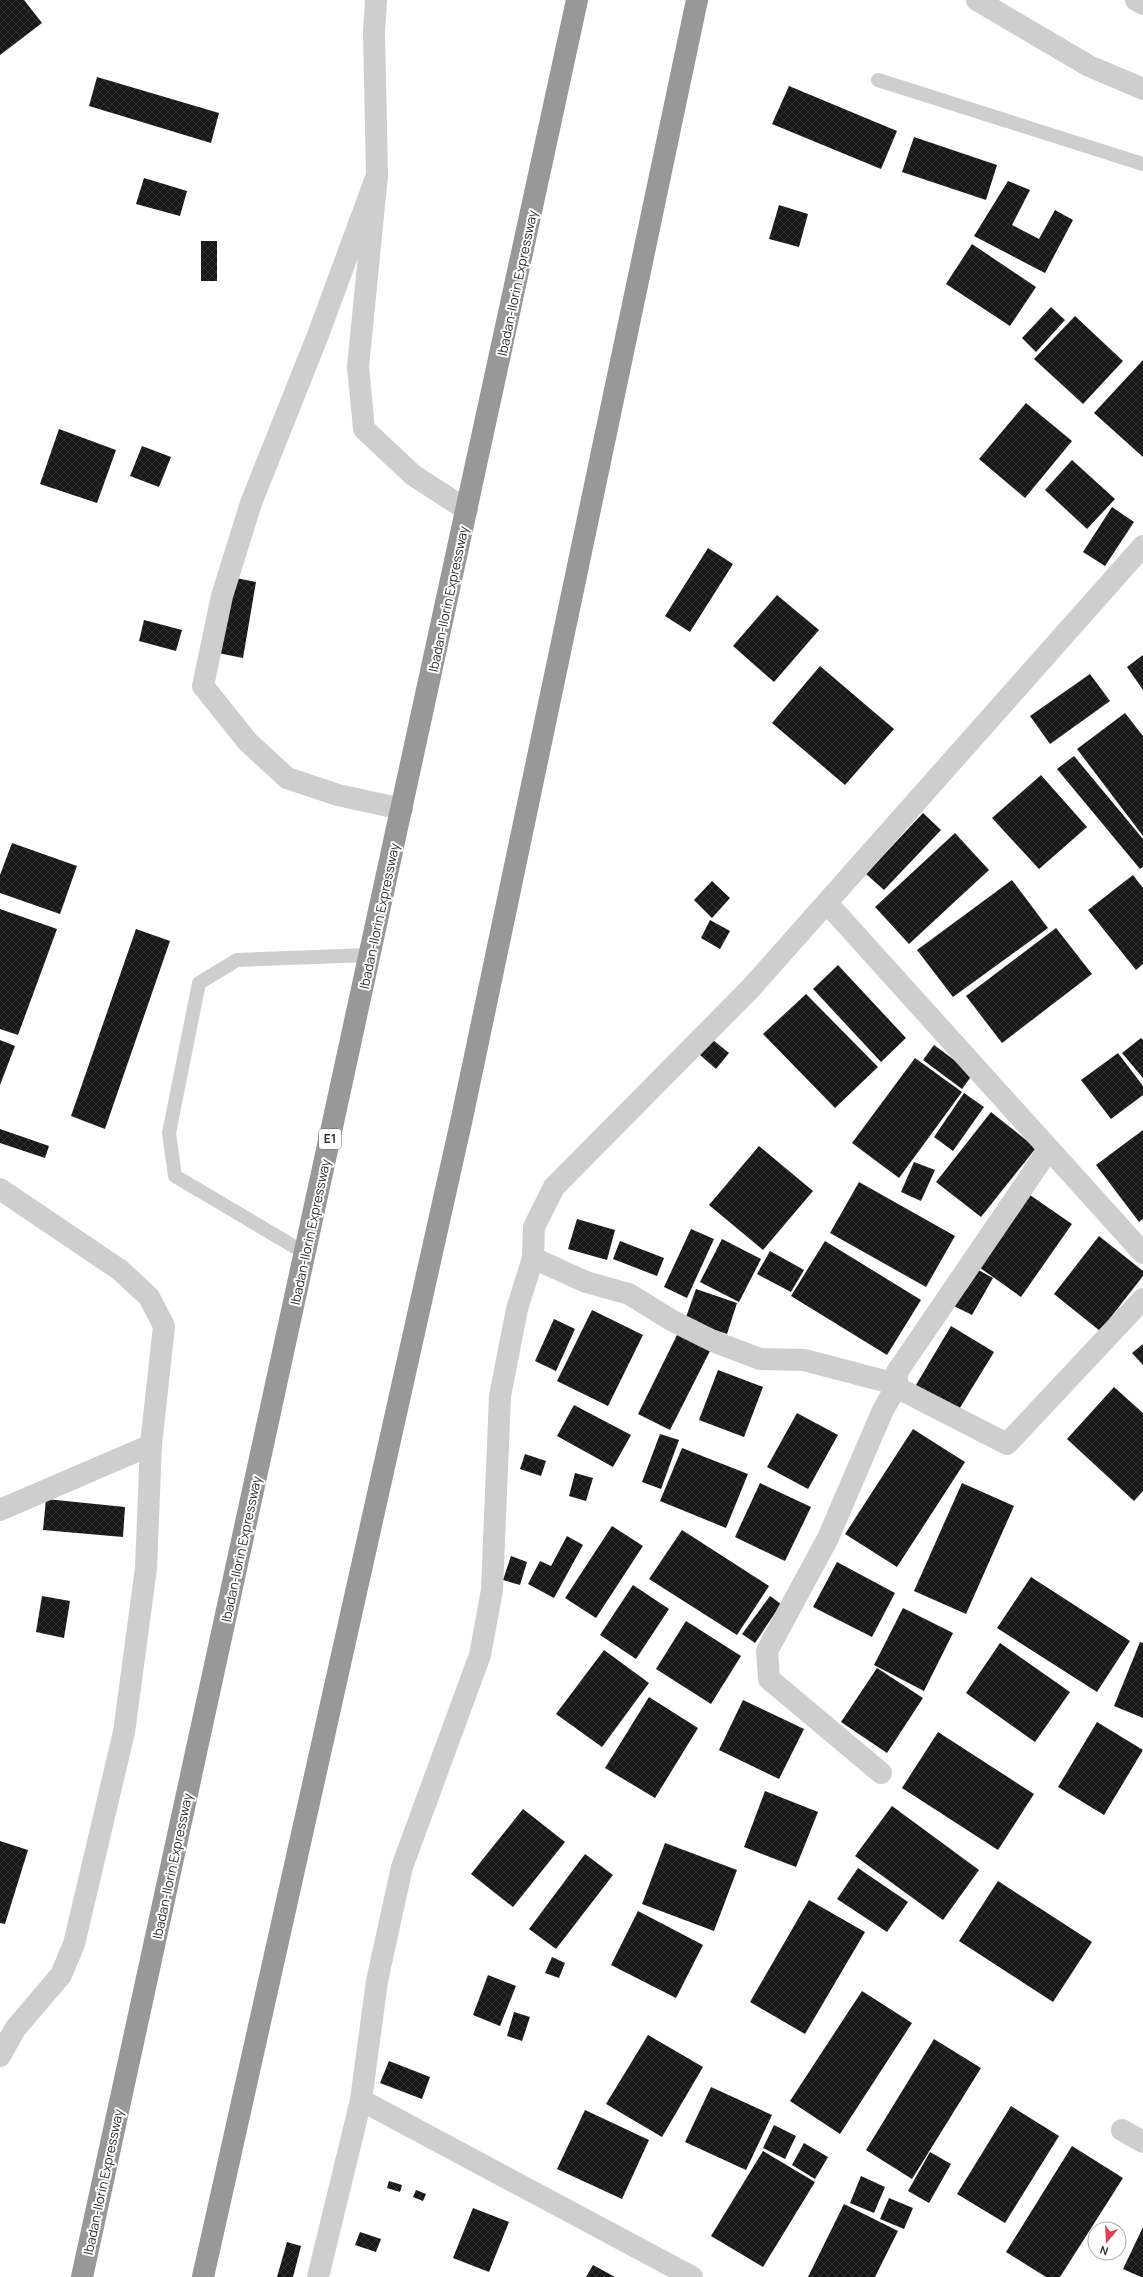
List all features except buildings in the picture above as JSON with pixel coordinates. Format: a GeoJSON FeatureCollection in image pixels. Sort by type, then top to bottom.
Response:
{"type":"FeatureCollection","features":[{"type":"Feature","properties":{"kind":"highway","name":"Ibadan-Ilorin Expressway"},"geometry":{"type":"LineString","coordinates":[[82,2277],[306,1253],[577,0]]}},
{"type":"Feature","properties":{"kind":"highway"},"geometry":{"type":"LineString","coordinates":[[203,2277],[462,1118],[697,0]]}},
{"type":"Feature","properties":{"kind":"street"},"geometry":{"type":"LineString","coordinates":[[376,0],[374,32],[377,175],[358,367],[364,429],[413,475],[467,510]]}},
{"type":"Feature","properties":{"kind":"street"},"geometry":{"type":"LineString","coordinates":[[977,0],[1089,66],[1143,89]]}},
{"type":"Feature","properties":{"kind":"street"},"geometry":{"type":"LineString","coordinates":[[1136,0],[1143,4]]}},
{"type":"Feature","properties":{"kind":"street"},"geometry":{"type":"LineString","coordinates":[[377,175],[318,335],[251,502],[222,596],[203,686],[248,742],[287,778],[338,795],[402,809]]}},
{"type":"Feature","properties":{"kind":"street"},"geometry":{"type":"LineString","coordinates":[[318,2277],[361,2100],[377,1981],[402,1867],[481,1648],[492,1590],[500,1396],[517,1309],[533,1258],[534,1227],[554,1187],[750,989],[1143,546]]}},
{"type":"Feature","properties":{"kind":"street"},"geometry":{"type":"LineString","coordinates":[[827,902],[1143,1252]]}},
{"type":"Feature","properties":{"kind":"street"},"geometry":{"type":"LineString","coordinates":[[881,1773],[769,1679],[767,1651],[828,1538],[882,1410],[897,1386],[897,1372],[1050,1149]]}},
{"type":"Feature","properties":{"kind":"street"},"geometry":{"type":"LineString","coordinates":[[0,1189],[120,1270],[149,1297],[164,1326],[151,1445],[146,1568],[124,1732],[74,1944],[61,1976],[15,2029],[0,2056]]}},
{"type":"Feature","properties":{"kind":"street"},"geometry":{"type":"LineString","coordinates":[[533,1258],[586,1282],[629,1294],[671,1320],[709,1339],[760,1359],[804,1360],[897,1386],[1007,1444],[1143,1299]]}},
{"type":"Feature","properties":{"kind":"street"},"geometry":{"type":"LineString","coordinates":[[0,1510],[151,1445]]}},
{"type":"Feature","properties":{"kind":"street"},"geometry":{"type":"LineString","coordinates":[[361,2100],[692,2277]]}},
{"type":"Feature","properties":{"kind":"street"},"geometry":{"type":"LineString","coordinates":[[1122,2130],[1143,2142]]}},
{"type":"Feature","properties":{"kind":"lane"},"geometry":{"type":"LineString","coordinates":[[878,80],[1143,164]]}},
{"type":"Feature","properties":{"kind":"lane"},"geometry":{"type":"LineString","coordinates":[[306,1253],[175,1176],[169,1133],[199,983],[237,960],[370,955]]}}]}
